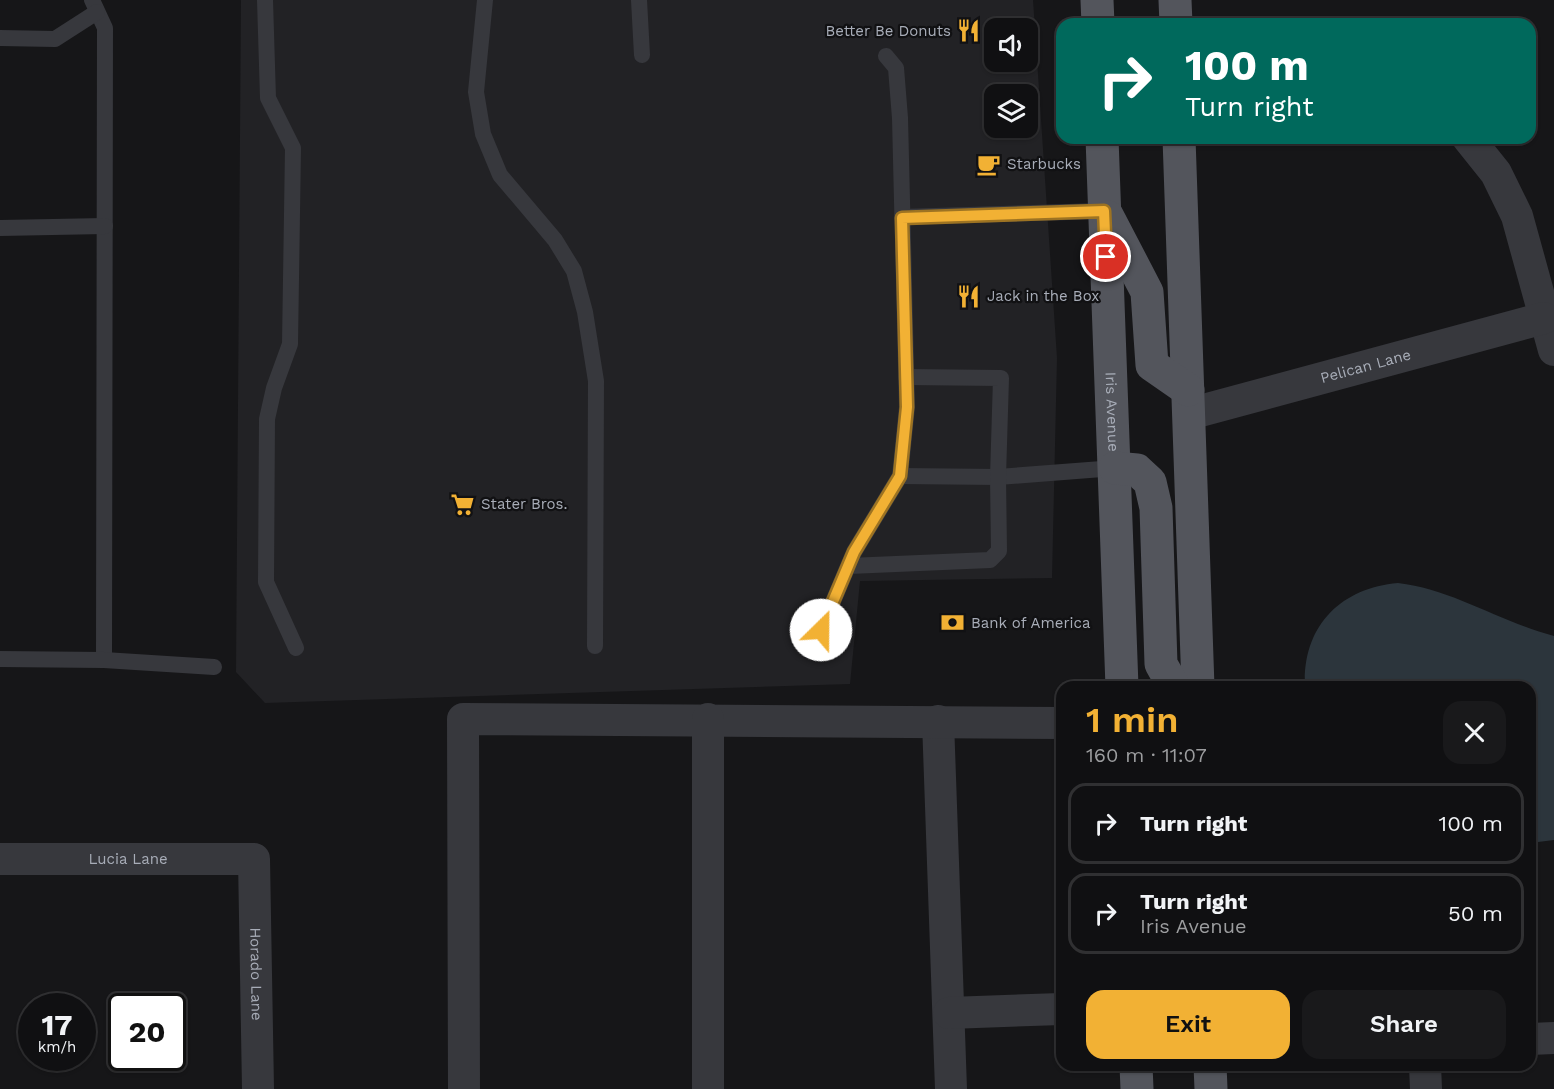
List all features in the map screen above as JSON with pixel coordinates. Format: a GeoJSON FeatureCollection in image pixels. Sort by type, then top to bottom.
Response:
{"type":"FeatureCollection","features":[{"type":"Feature","properties":{"kind":"main road"},"geometry":{"type":"LineString","coordinates":[[1097,0],[1098,18]]}},
{"type":"Feature","properties":{"kind":"main road"},"geometry":{"type":"LineString","coordinates":[[1175,0],[1176,18]]}},
{"type":"Feature","properties":{"kind":"main road","name":"Iris Avenue"},"geometry":{"type":"LineString","coordinates":[[1102,144],[1122,681]]}},
{"type":"Feature","properties":{"kind":"main road"},"geometry":{"type":"LineString","coordinates":[[1179,144],[1198,681]]}},
{"type":"Feature","properties":{"kind":"main road"},"geometry":{"type":"LineString","coordinates":[[1104,211],[1147,292],[1152,365],[1188,402]]}},
{"type":"Feature","properties":{"kind":"main road"},"geometry":{"type":"LineString","coordinates":[[1115,468],[1137,470],[1150,482],[1156,508],[1161,664],[1171,681]]}},
{"type":"Feature","properties":{"kind":"main road"},"geometry":{"type":"LineString","coordinates":[[1136,1071],[1137,1089]]}},
{"type":"Feature","properties":{"kind":"main road"},"geometry":{"type":"LineString","coordinates":[[1210,1071],[1211,1089]]}},
{"type":"Feature","properties":{"kind":"street"},"geometry":{"type":"LineString","coordinates":[[1473,144],[1496,173],[1517,216],[1554,350]]}},
{"type":"Feature","properties":{"kind":"street","name":"Pelican Lane"},"geometry":{"type":"LineString","coordinates":[[1188,402],[1544,318]]}},
{"type":"Feature","properties":{"kind":"street"},"geometry":{"type":"LineString","coordinates":[[464,1089],[463,719],[1056,723]]}},
{"type":"Feature","properties":{"kind":"street"},"geometry":{"type":"LineString","coordinates":[[708,719],[708,1089]]}},
{"type":"Feature","properties":{"kind":"street"},"geometry":{"type":"LineString","coordinates":[[938,721],[951,1089]]}},
{"type":"Feature","properties":{"kind":"street","name":"Lucia Lane"},"geometry":{"type":"LineString","coordinates":[[0,859],[254,859]]}},
{"type":"Feature","properties":{"kind":"street","name":"Horado Lane"},"geometry":{"type":"LineString","coordinates":[[254,859],[258,1089]]}},
{"type":"Feature","properties":{"kind":"street"},"geometry":{"type":"LineString","coordinates":[[949,1013],[1056,1009]]}},
{"type":"Feature","properties":{"kind":"street"},"geometry":{"type":"LineString","coordinates":[[1536,1039],[1554,1038]]}},
{"type":"Feature","properties":{"kind":"street"},"geometry":{"type":"LineString","coordinates":[[1425,1071],[1426,1089]]}},
{"type":"Feature","properties":{"kind":"lane"},"geometry":{"type":"LineString","coordinates":[[265,0],[268,98],[293,148],[290,344],[274,388],[267,419],[266,582],[296,648]]}},
{"type":"Feature","properties":{"kind":"lane"},"geometry":{"type":"LineString","coordinates":[[485,0],[476,92],[483,134],[500,175],[555,240],[574,271],[585,312],[596,381],[595,646]]}},
{"type":"Feature","properties":{"kind":"lane"},"geometry":{"type":"LineString","coordinates":[[639,0],[642,55]]}},
{"type":"Feature","properties":{"kind":"lane"},"geometry":{"type":"LineString","coordinates":[[0,38],[55,39],[94,6],[105,28],[104,660]]}},
{"type":"Feature","properties":{"kind":"lane"},"geometry":{"type":"LineString","coordinates":[[821,630],[866,529],[900,476],[907,407],[900,118],[896,68],[886,56]]}},
{"type":"Feature","properties":{"kind":"lane"},"geometry":{"type":"LineString","coordinates":[[902,218],[1104,211]]}},
{"type":"Feature","properties":{"kind":"lane"},"geometry":{"type":"LineString","coordinates":[[0,228],[105,226]]}},
{"type":"Feature","properties":{"kind":"lane"},"geometry":{"type":"LineString","coordinates":[[849,566],[990,560],[999,551],[998,477],[1001,378],[906,377]]}},
{"type":"Feature","properties":{"kind":"lane"},"geometry":{"type":"LineString","coordinates":[[900,476],[998,477],[1115,468]]}},
{"type":"Feature","properties":{"kind":"lane"},"geometry":{"type":"LineString","coordinates":[[0,659],[104,660],[214,667]]}},
{"type":"Feature","properties":{"kind":"shaded area"},"geometry":{"type":"Polygon","coordinates":[[[241,0],[1033,0],[1034,18],[984,18],[984,72],[1038,72],[1057,358],[1052,578],[860,581],[850,684],[265,703],[236,672],[241,0]]]}},
{"type":"Feature","properties":{"kind":"shaded area"},"geometry":{"type":"Polygon","coordinates":[[[1398,583],[1418,586],[1554,636],[1554,840],[1536,842],[1536,681],[1305,681],[1310,646],[1318,629],[1329,614],[1342,602],[1377,586],[1398,583]]]}},
{"type":"Feature","properties":{"kind":"place","name":"Better Be Donuts"},"geometry":{"type":"Point","coordinates":[969,31]}},
{"type":"Feature","properties":{"kind":"place","name":"Starbucks"},"geometry":{"type":"Point","coordinates":[989,164]}},
{"type":"Feature","properties":{"kind":"place","name":"Jack in the Box"},"geometry":{"type":"Point","coordinates":[969,296]}},
{"type":"Feature","properties":{"kind":"place","name":"Stater Bros."},"geometry":{"type":"Point","coordinates":[463,504]}},
{"type":"Feature","properties":{"kind":"place","name":"Bank of America"},"geometry":{"type":"Point","coordinates":[953,623]}},
{"type":"Feature","properties":{"kind":"route"},"geometry":{"type":"LineString","coordinates":[[821,630],[854,552],[900,476],[907,407],[902,218],[1104,211],[1106,257]]}}]}
